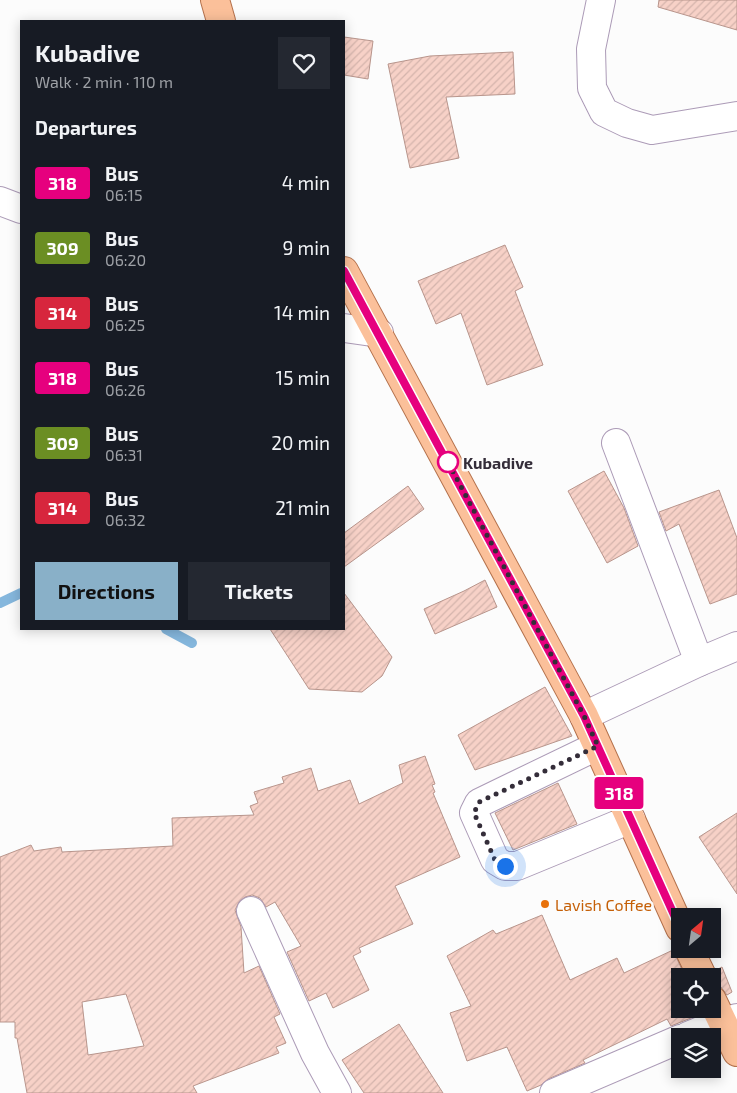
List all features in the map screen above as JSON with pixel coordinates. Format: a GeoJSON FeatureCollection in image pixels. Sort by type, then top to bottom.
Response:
{"type":"FeatureCollection","features":[{"type":"Feature","properties":{"kind":"main road"},"geometry":{"type":"LineString","coordinates":[[215,0],[221,20]]}},
{"type":"Feature","properties":{"kind":"main road"},"geometry":{"type":"LineString","coordinates":[[345,273],[584,716],[671,908]]}},
{"type":"Feature","properties":{"kind":"main road"},"geometry":{"type":"LineString","coordinates":[[724,1013],[737,1052]]}},
{"type":"Feature","properties":{"kind":"street"},"geometry":{"type":"LineString","coordinates":[[601,0],[591,49],[592,88],[604,112],[627,123],[652,130],[737,116]]}},
{"type":"Feature","properties":{"kind":"street"},"geometry":{"type":"LineString","coordinates":[[0,201],[20,209]]}},
{"type":"Feature","properties":{"kind":"street"},"geometry":{"type":"LineString","coordinates":[[345,328],[379,333]]}},
{"type":"Feature","properties":{"kind":"street"},"geometry":{"type":"LineString","coordinates":[[616,443],[699,662]]}},
{"type":"Feature","properties":{"kind":"street"},"geometry":{"type":"LineString","coordinates":[[584,716],[737,646]]}},
{"type":"Feature","properties":{"kind":"street"},"geometry":{"type":"LineString","coordinates":[[598,746],[479,802],[474,813],[495,860],[505,866],[517,866],[631,819]]}},
{"type":"Feature","properties":{"kind":"street"},"geometry":{"type":"LineString","coordinates":[[252,910],[315,1053],[338,1093]]}},
{"type":"Feature","properties":{"kind":"street"},"geometry":{"type":"LineString","coordinates":[[701,1028],[724,1013]]}},
{"type":"Feature","properties":{"kind":"street"},"geometry":{"type":"LineString","coordinates":[[554,1093],[671,1044]]}},
{"type":"Feature","properties":{"kind":"building"},"geometry":{"type":"Polygon","coordinates":[[[659,0],[737,0],[737,30],[658,7],[659,0]]]}},
{"type":"Feature","properties":{"kind":"building"},"geometry":{"type":"Polygon","coordinates":[[[345,37],[373,41],[368,79],[345,75],[345,37]]]}},
{"type":"Feature","properties":{"kind":"building"},"geometry":{"type":"Polygon","coordinates":[[[513,52],[515,94],[446,97],[459,158],[410,168],[388,64],[430,56],[513,52]]]}},
{"type":"Feature","properties":{"kind":"building"},"geometry":{"type":"Polygon","coordinates":[[[505,245],[523,287],[515,291],[543,365],[487,385],[461,313],[436,324],[418,281],[505,245]]]}},
{"type":"Feature","properties":{"kind":"building"},"geometry":{"type":"Polygon","coordinates":[[[604,471],[624,508],[638,546],[607,563],[568,491],[604,471]]]}},
{"type":"Feature","properties":{"kind":"building"},"geometry":{"type":"Polygon","coordinates":[[[408,486],[424,509],[345,566],[345,532],[408,486]]]}},
{"type":"Feature","properties":{"kind":"building"},"geometry":{"type":"Polygon","coordinates":[[[719,490],[737,538],[737,594],[710,604],[679,524],[666,531],[659,512],[719,490]]]}},
{"type":"Feature","properties":{"kind":"building"},"geometry":{"type":"Polygon","coordinates":[[[485,580],[497,607],[435,634],[424,609],[485,580]]]}},
{"type":"Feature","properties":{"kind":"building"},"geometry":{"type":"Polygon","coordinates":[[[345,594],[392,657],[382,676],[362,692],[309,689],[271,630],[345,630],[345,594]]]}},
{"type":"Feature","properties":{"kind":"building"},"geometry":{"type":"Polygon","coordinates":[[[545,687],[572,736],[475,770],[458,735],[545,687]]]}},
{"type":"Feature","properties":{"kind":"building"},"geometry":{"type":"Polygon","coordinates":[[[425,756],[435,784],[432,785],[435,792],[433,793],[460,857],[395,886],[413,924],[359,948],[361,952],[353,956],[369,990],[333,1008],[326,993],[309,1001],[287,952],[301,946],[275,902],[266,907],[260,898],[252,895],[245,897],[239,902],[235,910],[241,927],[244,973],[259,966],[280,1014],[274,1017],[286,1043],[276,1047],[279,1053],[193,1086],[197,1093],[27,1093],[17,1038],[15,1038],[15,1022],[0,1022],[0,857],[31,845],[34,851],[61,847],[62,852],[173,846],[172,818],[254,815],[250,806],[258,803],[254,792],[284,783],[282,777],[311,768],[318,791],[350,780],[359,804],[403,783],[399,765],[425,756]],[[126,994],[82,1002],[88,1055],[144,1046],[126,994]]]}},
{"type":"Feature","properties":{"kind":"building"},"geometry":{"type":"Polygon","coordinates":[[[558,783],[577,824],[513,850],[495,813],[558,783]]]}},
{"type":"Feature","properties":{"kind":"building"},"geometry":{"type":"Polygon","coordinates":[[[737,813],[737,894],[699,837],[737,813]]]}},
{"type":"Feature","properties":{"kind":"building"},"geometry":{"type":"Polygon","coordinates":[[[542,915],[570,980],[617,958],[624,973],[671,951],[671,958],[677,958],[681,968],[671,968],[671,1018],[691,1018],[671,1026],[667,1019],[583,1060],[585,1063],[548,1079],[541,1085],[527,1091],[507,1047],[467,1061],[450,1013],[471,1006],[447,956],[493,930],[496,934],[542,915]]]}},
{"type":"Feature","properties":{"kind":"building"},"geometry":{"type":"Polygon","coordinates":[[[722,967],[732,992],[727,995],[721,987],[720,968],[722,967]]]}},
{"type":"Feature","properties":{"kind":"building"},"geometry":{"type":"Polygon","coordinates":[[[399,1024],[443,1093],[364,1093],[342,1060],[399,1024]]]}},
{"type":"Feature","properties":{"kind":"waterway"},"geometry":{"type":"LineString","coordinates":[[0,603],[20,593]]}},
{"type":"Feature","properties":{"kind":"waterway"},"geometry":{"type":"LineString","coordinates":[[168,630],[192,643]]}},
{"type":"Feature","properties":{"kind":"bus line","name":"318"},"geometry":{"type":"LineString","coordinates":[[345,273],[584,716],[671,908]]}},
{"type":"Feature","properties":{"kind":"place","name":"Kubadive"},"geometry":{"type":"Point","coordinates":[448,462]}},
{"type":"Feature","properties":{"kind":"place","name":"Lavish Coffee"},"geometry":{"type":"Point","coordinates":[545,904]}},
{"type":"Feature","properties":{"kind":"route"},"geometry":{"type":"LineString","coordinates":[[448,462],[444,455],[584,716],[598,746],[479,802],[474,813],[495,860],[505,866]]}}]}
